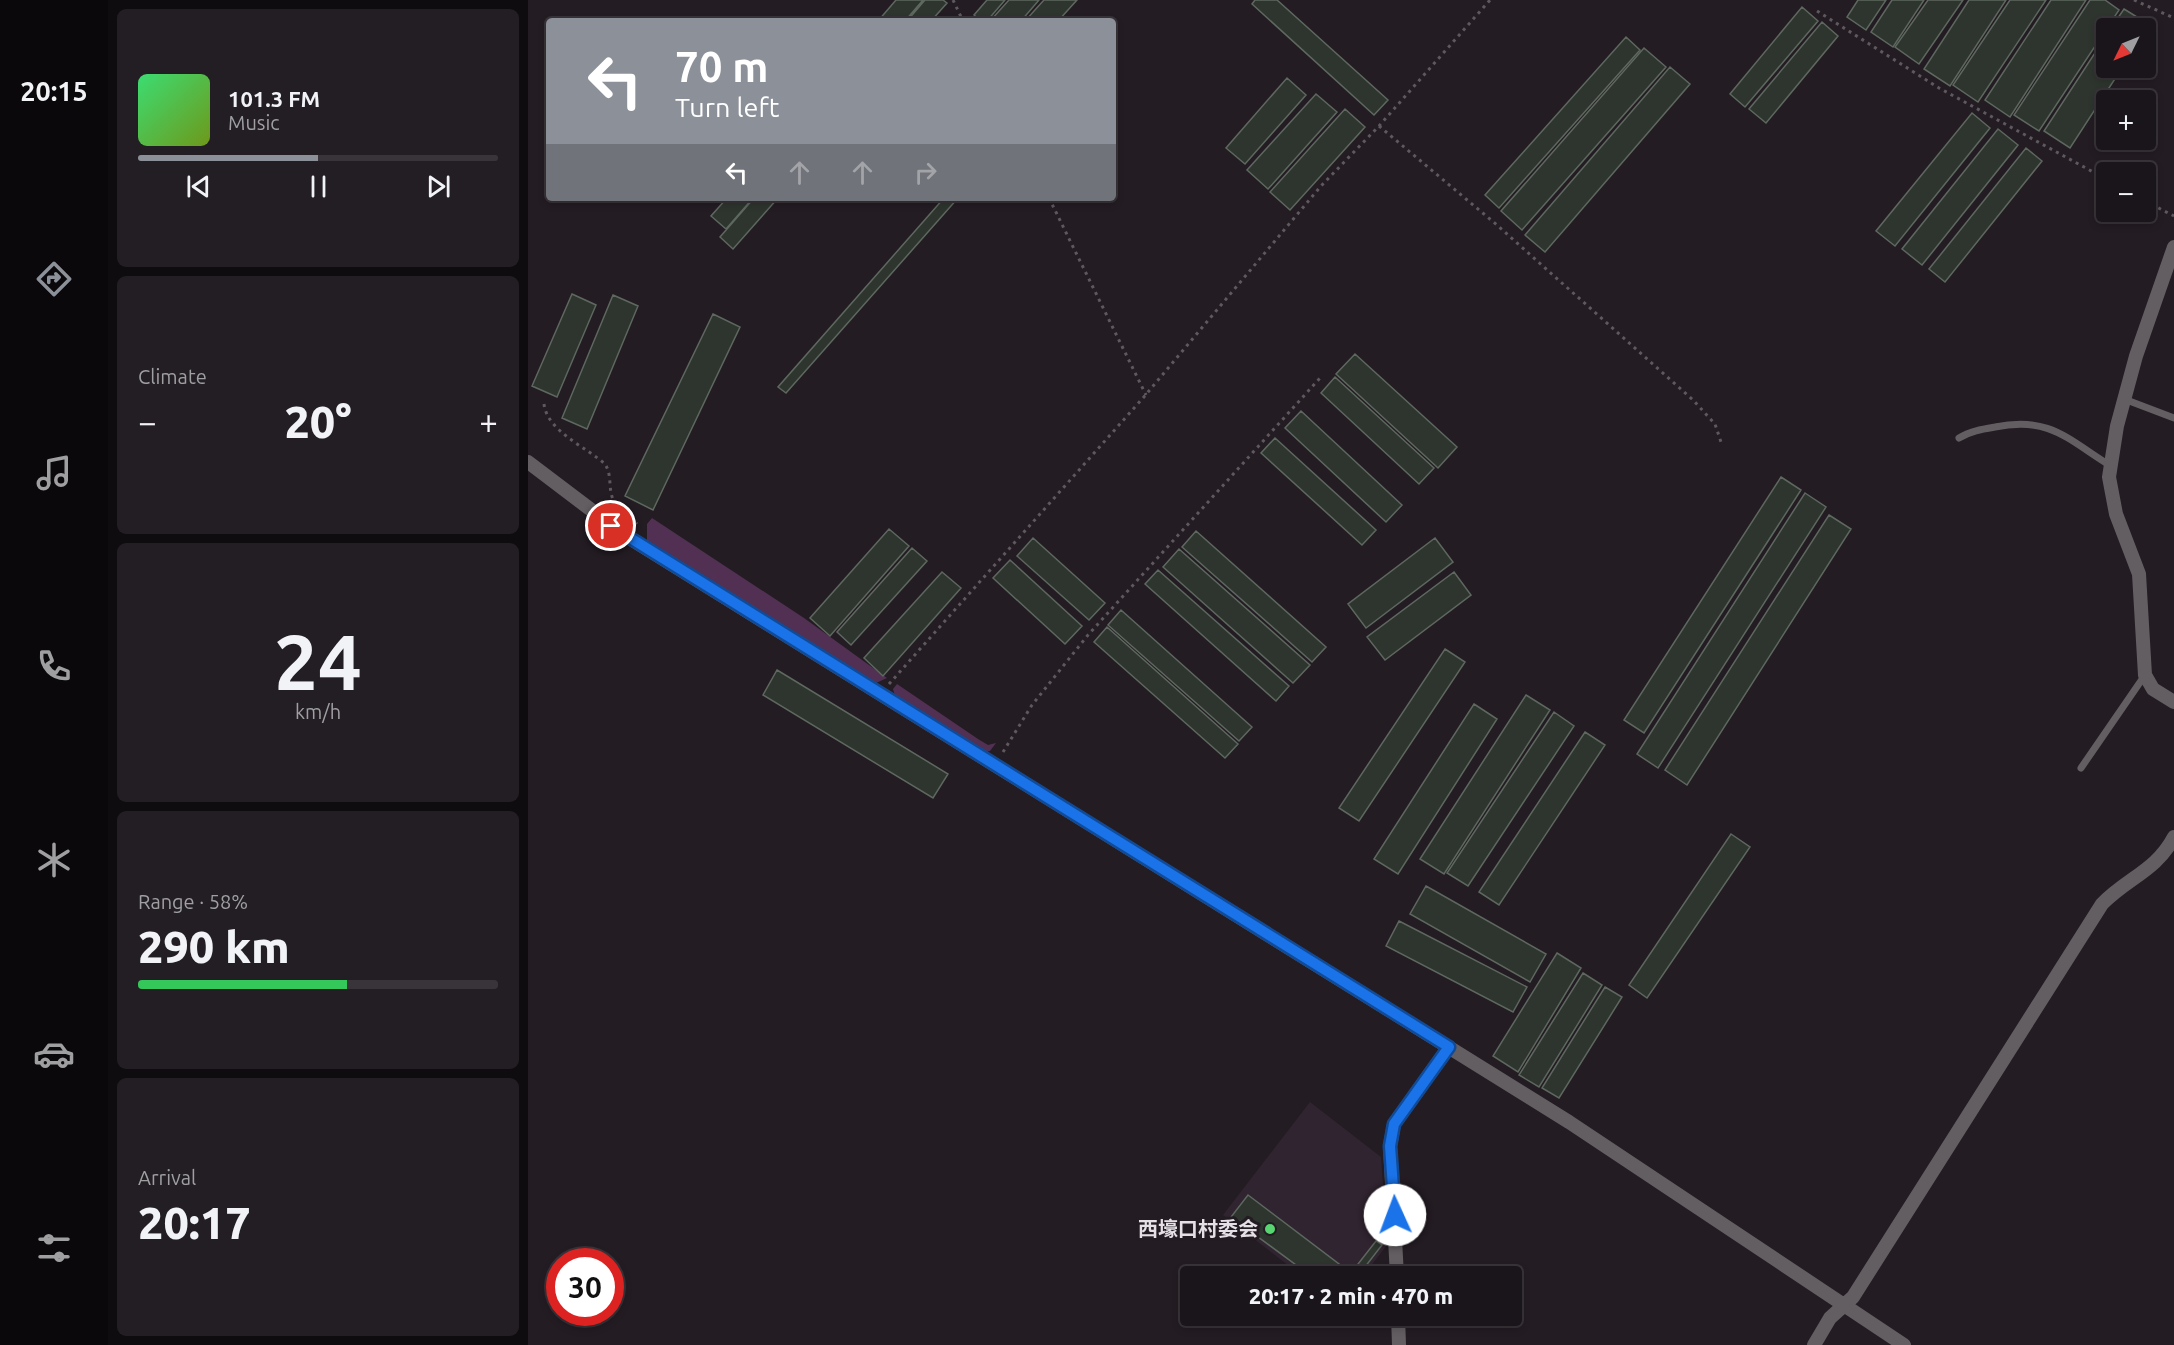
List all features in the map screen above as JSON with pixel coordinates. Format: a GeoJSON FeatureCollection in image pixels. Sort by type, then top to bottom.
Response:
{"type":"FeatureCollection","features":[{"type":"Feature","properties":{"kind":"street"},"geometry":{"type":"LineString","coordinates":[[2174,247],[2136,356],[2124,399],[2109,477],[2116,514],[2139,574],[2145,675],[2153,689],[2174,702]]}},
{"type":"Feature","properties":{"kind":"street"},"geometry":{"type":"LineString","coordinates":[[528,462],[599,517],[643,546],[1579,1128],[1904,1345]]}},
{"type":"Feature","properties":{"kind":"street"},"geometry":{"type":"LineString","coordinates":[[1814,1345],[1830,1318],[1860,1287],[2102,904],[2124,885],[2145,873],[2162,856],[2174,837]]}},
{"type":"Feature","properties":{"kind":"street"},"geometry":{"type":"LineString","coordinates":[[1396,1266],[1390,1146],[1394,1124],[1449,1047]]}},
{"type":"Feature","properties":{"kind":"street"},"geometry":{"type":"LineString","coordinates":[[1398,1326],[1399,1345]]}},
{"type":"Feature","properties":{"kind":"lane"},"geometry":{"type":"LineString","coordinates":[[2124,399],[2174,418]]}},
{"type":"Feature","properties":{"kind":"lane"},"geometry":{"type":"LineString","coordinates":[[1959,438],[1967,433],[2012,423],[2039,424],[2111,466]]}},
{"type":"Feature","properties":{"kind":"lane"},"geometry":{"type":"LineString","coordinates":[[2081,768],[2145,675]]}},
{"type":"Feature","properties":{"kind":"path"},"geometry":{"type":"LineString","coordinates":[[953,0],[962,18]]}},
{"type":"Feature","properties":{"kind":"path"},"geometry":{"type":"LineString","coordinates":[[880,694],[1146,395],[1321,186],[1379,126],[1490,0]]}},
{"type":"Feature","properties":{"kind":"path"},"geometry":{"type":"LineString","coordinates":[[2134,0],[2174,18]]}},
{"type":"Feature","properties":{"kind":"path"},"geometry":{"type":"LineString","coordinates":[[1817,11],[1916,75],[2096,174]]}},
{"type":"Feature","properties":{"kind":"path"},"geometry":{"type":"LineString","coordinates":[[1379,126],[1497,225],[1693,400],[1715,424],[1721,442]]}},
{"type":"Feature","properties":{"kind":"path"},"geometry":{"type":"LineString","coordinates":[[1050,201],[1146,395]]}},
{"type":"Feature","properties":{"kind":"path"},"geometry":{"type":"LineString","coordinates":[[2156,207],[2174,216]]}},
{"type":"Feature","properties":{"kind":"path"},"geometry":{"type":"LineString","coordinates":[[997,765],[1011,736],[1027,712],[1088,635],[1320,378]]}},
{"type":"Feature","properties":{"kind":"path"},"geometry":{"type":"LineString","coordinates":[[544,404],[545,412],[554,424],[605,464],[610,471],[610,490],[615,503],[640,527],[644,537],[643,546]]}},
{"type":"Feature","properties":{"kind":"shaded area"},"geometry":{"type":"Polygon","coordinates":[[[652,518],[804,618],[887,678],[874,684],[863,679],[647,540],[647,524],[652,518]]]}},
{"type":"Feature","properties":{"kind":"shaded area"},"geometry":{"type":"Polygon","coordinates":[[[897,684],[988,745],[996,743],[990,751],[985,752],[895,696],[893,689],[897,684]]]}},
{"type":"Feature","properties":{"kind":"shaded area"},"geometry":{"type":"Polygon","coordinates":[[[1310,1102],[1381,1157],[1387,1245],[1371,1266],[1289,1266],[1223,1215],[1310,1102]]]}},
{"type":"Feature","properties":{"kind":"building"},"geometry":{"type":"Polygon","coordinates":[[[896,0],[923,0],[908,18],[881,18],[896,0]]]}},
{"type":"Feature","properties":{"kind":"building"},"geometry":{"type":"Polygon","coordinates":[[[925,0],[943,0],[947,3],[934,18],[910,18],[925,0]]]}},
{"type":"Feature","properties":{"kind":"building"},"geometry":{"type":"Polygon","coordinates":[[[987,0],[1005,0],[990,18],[978,18],[974,15],[987,0]]]}},
{"type":"Feature","properties":{"kind":"building"},"geometry":{"type":"Polygon","coordinates":[[[1009,0],[1039,0],[1024,18],[993,18],[1009,0]]]}},
{"type":"Feature","properties":{"kind":"building"},"geometry":{"type":"Polygon","coordinates":[[[1044,0],[1077,0],[1061,18],[1028,18],[1044,0]]]}},
{"type":"Feature","properties":{"kind":"building"},"geometry":{"type":"Polygon","coordinates":[[[1255,0],[1277,0],[1388,100],[1374,115],[1252,4],[1255,0]]]}},
{"type":"Feature","properties":{"kind":"building"},"geometry":{"type":"Polygon","coordinates":[[[1858,0],[1886,0],[1866,30],[1847,17],[1858,0]]]}},
{"type":"Feature","properties":{"kind":"building"},"geometry":{"type":"Polygon","coordinates":[[[1892,0],[1924,0],[1893,47],[1871,32],[1892,0]]]}},
{"type":"Feature","properties":{"kind":"building"},"geometry":{"type":"Polygon","coordinates":[[[1928,0],[1963,0],[1919,64],[1895,47],[1928,0]]]}},
{"type":"Feature","properties":{"kind":"building"},"geometry":{"type":"Polygon","coordinates":[[[1969,0],[2006,0],[1950,86],[1924,69],[1969,0]]]}},
{"type":"Feature","properties":{"kind":"building"},"geometry":{"type":"Polygon","coordinates":[[[2010,0],[2046,0],[1978,102],[1953,85],[2010,0]]]}},
{"type":"Feature","properties":{"kind":"building"},"geometry":{"type":"Polygon","coordinates":[[[2051,0],[2086,0],[2010,117],[1985,100],[2051,0]]]}},
{"type":"Feature","properties":{"kind":"building"},"geometry":{"type":"Polygon","coordinates":[[[2090,0],[2105,0],[2119,10],[2114,18],[2096,18],[2096,45],[2039,131],[2014,115],[2090,0]]]}},
{"type":"Feature","properties":{"kind":"building"},"geometry":{"type":"Polygon","coordinates":[[[1802,7],[1818,21],[1745,107],[1730,94],[1802,7]]]}},
{"type":"Feature","properties":{"kind":"building"},"geometry":{"type":"Polygon","coordinates":[[[2124,9],[2139,18],[2118,18],[2124,9]]]}},
{"type":"Feature","properties":{"kind":"building"},"geometry":{"type":"Polygon","coordinates":[[[1822,22],[1838,36],[1766,123],[1749,109],[1822,22]]]}},
{"type":"Feature","properties":{"kind":"building"},"geometry":{"type":"Polygon","coordinates":[[[1626,37],[1640,50],[1499,208],[1485,195],[1626,37]]]}},
{"type":"Feature","properties":{"kind":"building"},"geometry":{"type":"Polygon","coordinates":[[[1644,48],[1666,67],[1522,230],[1501,211],[1644,48]]]}},
{"type":"Feature","properties":{"kind":"building"},"geometry":{"type":"Polygon","coordinates":[[[2096,51],[2096,78],[2116,78],[2108,90],[2096,90],[2096,108],[2070,148],[2044,131],[2096,51]]]}},
{"type":"Feature","properties":{"kind":"building"},"geometry":{"type":"Polygon","coordinates":[[[1670,67],[1690,84],[1545,252],[1525,235],[1670,67]]]}},
{"type":"Feature","properties":{"kind":"building"},"geometry":{"type":"Polygon","coordinates":[[[1287,78],[1306,95],[1245,164],[1226,148],[1287,78]]]}},
{"type":"Feature","properties":{"kind":"building"},"geometry":{"type":"Polygon","coordinates":[[[1316,94],[1337,112],[1268,189],[1247,170],[1316,94]]]}},
{"type":"Feature","properties":{"kind":"building"},"geometry":{"type":"Polygon","coordinates":[[[1345,109],[1365,127],[1290,210],[1270,192],[1345,109]]]}},
{"type":"Feature","properties":{"kind":"building"},"geometry":{"type":"Polygon","coordinates":[[[1972,113],[1990,128],[1895,246],[1876,231],[1972,113]]]}},
{"type":"Feature","properties":{"kind":"building"},"geometry":{"type":"Polygon","coordinates":[[[1998,129],[2018,145],[1922,265],[1902,249],[1998,129]]]}},
{"type":"Feature","properties":{"kind":"building"},"geometry":{"type":"Polygon","coordinates":[[[2026,148],[2042,161],[1945,282],[1929,269],[2026,148]]]}},
{"type":"Feature","properties":{"kind":"building"},"geometry":{"type":"Polygon","coordinates":[[[724,201],[750,201],[726,229],[711,216],[724,201]]]}},
{"type":"Feature","properties":{"kind":"building"},"geometry":{"type":"Polygon","coordinates":[[[751,201],[775,201],[733,249],[720,237],[751,201]]]}},
{"type":"Feature","properties":{"kind":"building"},"geometry":{"type":"Polygon","coordinates":[[[941,201],[955,201],[786,393],[778,387],[941,201]]]}},
{"type":"Feature","properties":{"kind":"building"},"geometry":{"type":"Polygon","coordinates":[[[572,294],[596,305],[557,397],[532,386],[572,294]]]}},
{"type":"Feature","properties":{"kind":"building"},"geometry":{"type":"Polygon","coordinates":[[[613,295],[638,306],[587,429],[562,418],[613,295]]]}},
{"type":"Feature","properties":{"kind":"building"},"geometry":{"type":"Polygon","coordinates":[[[713,314],[740,327],[653,510],[625,496],[713,314]]]}},
{"type":"Feature","properties":{"kind":"building"},"geometry":{"type":"Polygon","coordinates":[[[1355,354],[1457,447],[1438,468],[1336,374],[1355,354]]]}},
{"type":"Feature","properties":{"kind":"building"},"geometry":{"type":"Polygon","coordinates":[[[1335,377],[1434,468],[1419,484],[1321,393],[1335,377]]]}},
{"type":"Feature","properties":{"kind":"building"},"geometry":{"type":"Polygon","coordinates":[[[1301,411],[1402,505],[1386,522],[1285,428],[1301,411]]]}},
{"type":"Feature","properties":{"kind":"building"},"geometry":{"type":"Polygon","coordinates":[[[1275,438],[1376,530],[1362,545],[1261,453],[1275,438]]]}},
{"type":"Feature","properties":{"kind":"building"},"geometry":{"type":"Polygon","coordinates":[[[1781,477],[1801,490],[1644,733],[1624,720],[1781,477]]]}},
{"type":"Feature","properties":{"kind":"building"},"geometry":{"type":"Polygon","coordinates":[[[1805,493],[1826,507],[1658,768],[1637,754],[1805,493]]]}},
{"type":"Feature","properties":{"kind":"building"},"geometry":{"type":"Polygon","coordinates":[[[1829,515],[1851,529],[1687,785],[1665,770],[1829,515]]]}},
{"type":"Feature","properties":{"kind":"building"},"geometry":{"type":"Polygon","coordinates":[[[889,529],[909,546],[830,636],[810,618],[889,529]]]}},
{"type":"Feature","properties":{"kind":"building"},"geometry":{"type":"Polygon","coordinates":[[[1196,531],[1326,647],[1312,662],[1182,547],[1196,531]]]}},
{"type":"Feature","properties":{"kind":"building"},"geometry":{"type":"Polygon","coordinates":[[[1033,538],[1105,603],[1089,620],[1017,556],[1033,538]]]}},
{"type":"Feature","properties":{"kind":"building"},"geometry":{"type":"Polygon","coordinates":[[[1435,538],[1453,562],[1366,628],[1348,604],[1435,538]]]}},
{"type":"Feature","properties":{"kind":"building"},"geometry":{"type":"Polygon","coordinates":[[[912,548],[927,561],[851,645],[837,632],[912,548]]]}},
{"type":"Feature","properties":{"kind":"building"},"geometry":{"type":"Polygon","coordinates":[[[1179,549],[1310,665],[1293,683],[1163,567],[1179,549]]]}},
{"type":"Feature","properties":{"kind":"building"},"geometry":{"type":"Polygon","coordinates":[[[1010,560],[1082,626],[1065,644],[993,578],[1010,560]]]}},
{"type":"Feature","properties":{"kind":"building"},"geometry":{"type":"Polygon","coordinates":[[[1158,570],[1289,686],[1276,701],[1145,584],[1158,570]]]}},
{"type":"Feature","properties":{"kind":"building"},"geometry":{"type":"Polygon","coordinates":[[[942,572],[961,588],[883,676],[864,658],[942,572]]]}},
{"type":"Feature","properties":{"kind":"building"},"geometry":{"type":"Polygon","coordinates":[[[1454,572],[1471,595],[1385,660],[1367,637],[1454,572]]]}},
{"type":"Feature","properties":{"kind":"building"},"geometry":{"type":"Polygon","coordinates":[[[1121,610],[1252,727],[1239,741],[1108,625],[1121,610]]]}},
{"type":"Feature","properties":{"kind":"building"},"geometry":{"type":"Polygon","coordinates":[[[1107,627],[1238,744],[1225,758],[1094,642],[1107,627]]]}},
{"type":"Feature","properties":{"kind":"building"},"geometry":{"type":"Polygon","coordinates":[[[1445,649],[1465,662],[1359,821],[1339,808],[1445,649]]]}},
{"type":"Feature","properties":{"kind":"building"},"geometry":{"type":"Polygon","coordinates":[[[777,670],[948,774],[933,798],[763,695],[777,670]]]}},
{"type":"Feature","properties":{"kind":"building"},"geometry":{"type":"Polygon","coordinates":[[[1526,695],[1550,710],[1444,874],[1420,859],[1526,695]]]}},
{"type":"Feature","properties":{"kind":"building"},"geometry":{"type":"Polygon","coordinates":[[[1474,704],[1497,719],[1398,874],[1374,859],[1474,704]]]}},
{"type":"Feature","properties":{"kind":"building"},"geometry":{"type":"Polygon","coordinates":[[[1554,712],[1574,726],[1468,886],[1447,873],[1554,712]]]}},
{"type":"Feature","properties":{"kind":"building"},"geometry":{"type":"Polygon","coordinates":[[[1585,732],[1605,745],[1499,905],[1479,892],[1585,732]]]}},
{"type":"Feature","properties":{"kind":"building"},"geometry":{"type":"Polygon","coordinates":[[[1731,834],[1750,847],[1647,998],[1629,985],[1731,834]]]}},
{"type":"Feature","properties":{"kind":"building"},"geometry":{"type":"Polygon","coordinates":[[[1426,886],[1546,954],[1530,982],[1410,914],[1426,886]]]}},
{"type":"Feature","properties":{"kind":"building"},"geometry":{"type":"Polygon","coordinates":[[[1399,921],[1527,987],[1513,1012],[1386,946],[1399,921]]]}},
{"type":"Feature","properties":{"kind":"building"},"geometry":{"type":"Polygon","coordinates":[[[1557,953],[1581,968],[1518,1072],[1493,1056],[1557,953]]]}},
{"type":"Feature","properties":{"kind":"building"},"geometry":{"type":"Polygon","coordinates":[[[1583,973],[1602,985],[1539,1087],[1519,1075],[1583,973]]]}},
{"type":"Feature","properties":{"kind":"building"},"geometry":{"type":"Polygon","coordinates":[[[1605,987],[1622,997],[1559,1098],[1542,1088],[1605,987]]]}},
{"type":"Feature","properties":{"kind":"building","name":"西壕口村委会"},"geometry":{"type":"Polygon","coordinates":[[[1248,1195],[1342,1266],[1297,1266],[1231,1217],[1248,1195]]]}},
{"type":"Feature","properties":{"kind":"building","name":"西壕口村委会"},"geometry":{"type":"Polygon","coordinates":[[[1376,1241],[1382,1245],[1366,1266],[1356,1266],[1376,1241]]]}},
{"type":"Feature","properties":{"kind":"place","name":"西壕口村委会"},"geometry":{"type":"Point","coordinates":[1270,1229]}},
{"type":"Feature","properties":{"kind":"route"},"geometry":{"type":"LineString","coordinates":[[611,526],[1449,1047],[1394,1124],[1390,1146],[1395,1215]]}}]}
